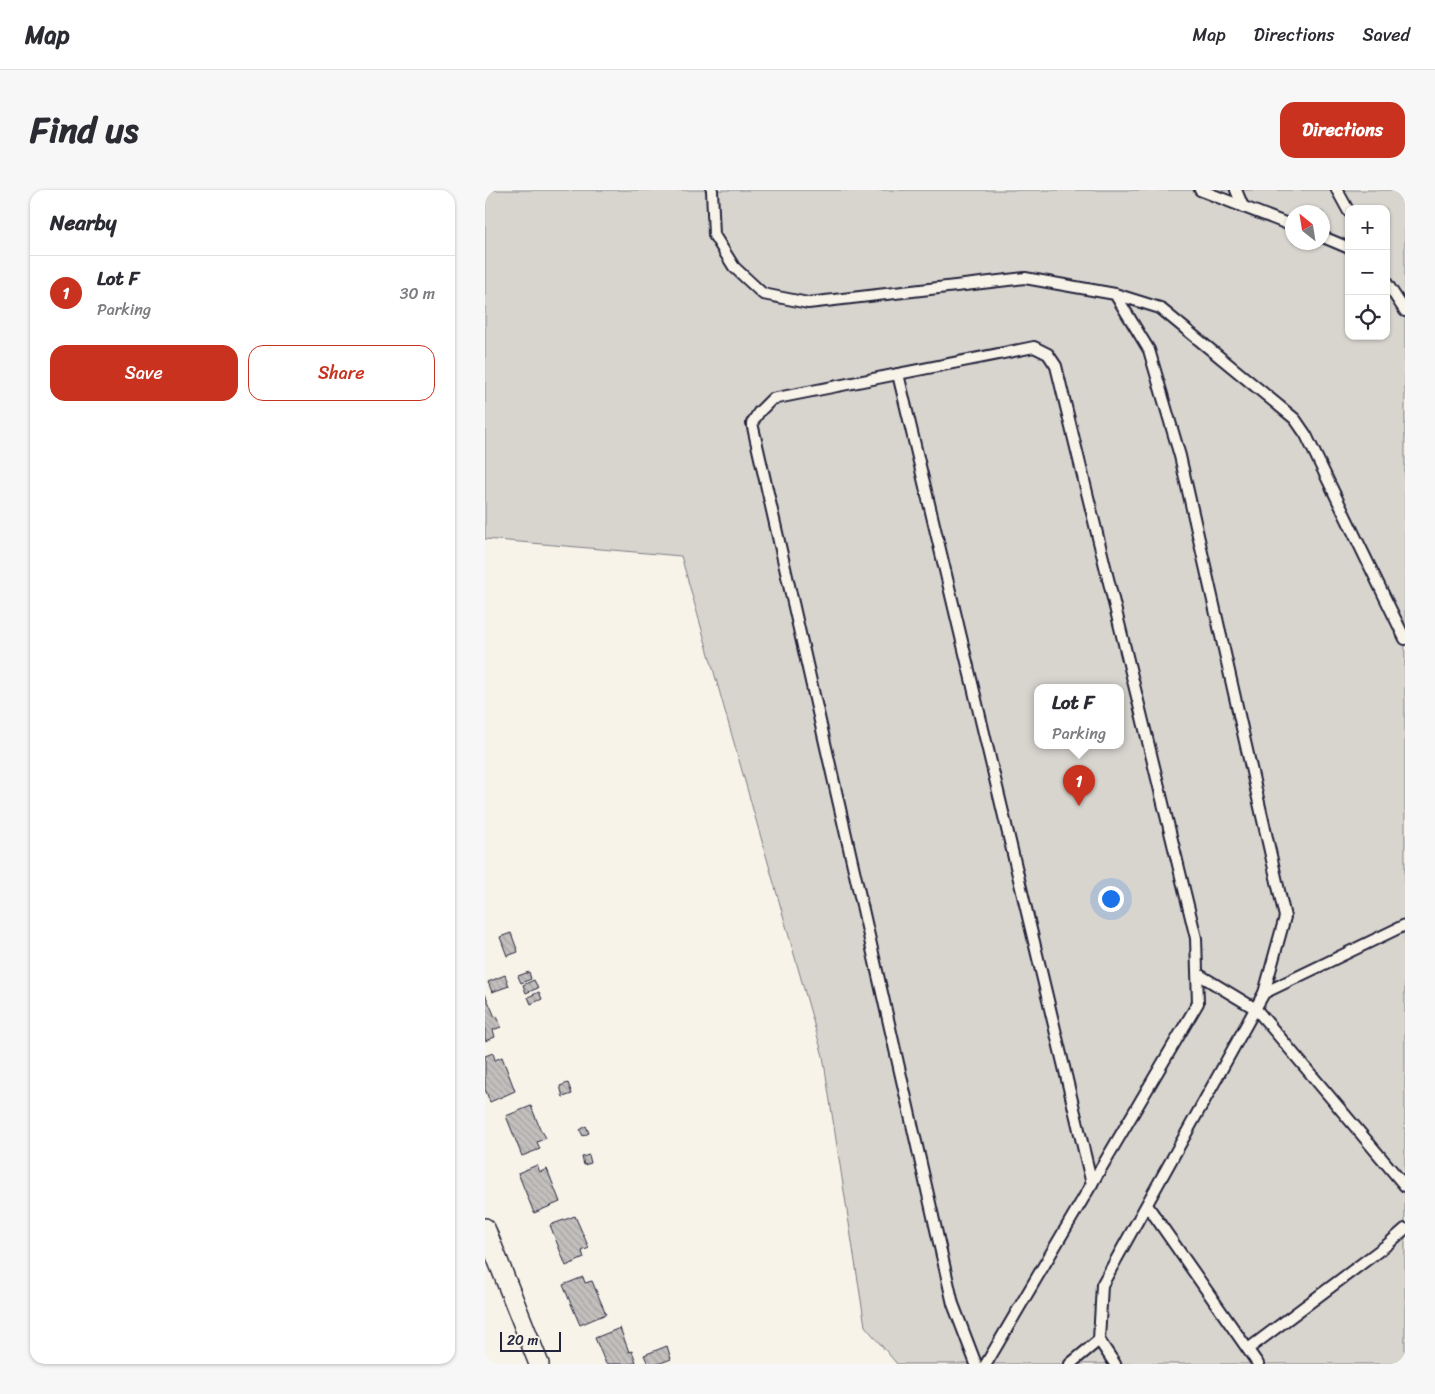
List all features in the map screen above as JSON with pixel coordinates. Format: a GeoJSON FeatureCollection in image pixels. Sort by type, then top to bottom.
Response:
{"type":"FeatureCollection","features":[{"type":"Feature","properties":{"kind":"street"},"geometry":{"type":"LineString","coordinates":[[485,1228],[539,1364]]}},
{"type":"Feature","properties":{"kind":"lane"},"geometry":{"type":"LineString","coordinates":[[712,190],[714,235],[734,267],[763,294],[808,303],[1025,278],[1115,294],[1160,308],[1295,419],[1306,435],[1405,639]]}},
{"type":"Feature","properties":{"kind":"lane"},"geometry":{"type":"LineString","coordinates":[[1200,190],[1285,223]]}},
{"type":"Feature","properties":{"kind":"lane"},"geometry":{"type":"LineString","coordinates":[[1236,190],[1243,206]]}},
{"type":"Feature","properties":{"kind":"lane"},"geometry":{"type":"LineString","coordinates":[[1337,190],[1345,205]]}},
{"type":"Feature","properties":{"kind":"lane"},"geometry":{"type":"LineString","coordinates":[[1330,240],[1345,246]]}},
{"type":"Feature","properties":{"kind":"lane"},"geometry":{"type":"LineString","coordinates":[[1390,288],[1405,312]]}},
{"type":"Feature","properties":{"kind":"lane"},"geometry":{"type":"LineString","coordinates":[[1115,294],[1149,350],[1180,456],[1285,917],[1264,993],[1102,1285],[1099,1340],[1115,1364]]}},
{"type":"Feature","properties":{"kind":"lane"},"geometry":{"type":"LineString","coordinates":[[976,1364],[953,1304],[752,423],[759,412],[772,399],[1034,348],[1049,354],[1056,366],[1196,938],[1198,1003],[986,1364]]}},
{"type":"Feature","properties":{"kind":"lane"},"geometry":{"type":"LineString","coordinates":[[898,374],[1092,1184]]}},
{"type":"Feature","properties":{"kind":"lane"},"geometry":{"type":"LineString","coordinates":[[1264,993],[1405,925]]}},
{"type":"Feature","properties":{"kind":"lane"},"geometry":{"type":"LineString","coordinates":[[1198,974],[1256,1009],[1405,1186]]}},
{"type":"Feature","properties":{"kind":"lane"},"geometry":{"type":"LineString","coordinates":[[1147,1205],[1258,1364]]}},
{"type":"Feature","properties":{"kind":"lane"},"geometry":{"type":"LineString","coordinates":[[1248,1349],[1388,1244],[1405,1229]]}},
{"type":"Feature","properties":{"kind":"lane"},"geometry":{"type":"LineString","coordinates":[[1070,1364],[1099,1340]]}},
{"type":"Feature","properties":{"kind":"shaded area"},"geometry":{"type":"Polygon","coordinates":[[[485,190],[1405,190],[1405,1364],[897,1364],[865,1326],[823,1056],[681,556],[485,539],[485,190]]]}},
{"type":"Feature","properties":{"kind":"building"},"geometry":{"type":"Polygon","coordinates":[[[511,933],[518,952],[507,956],[500,937],[511,933]]]}},
{"type":"Feature","properties":{"kind":"building"},"geometry":{"type":"Polygon","coordinates":[[[529,972],[531,979],[521,983],[518,976],[529,972]]]}},
{"type":"Feature","properties":{"kind":"building"},"geometry":{"type":"Polygon","coordinates":[[[505,975],[509,986],[492,992],[488,982],[505,975]]]}},
{"type":"Feature","properties":{"kind":"building"},"geometry":{"type":"Polygon","coordinates":[[[534,980],[538,988],[526,993],[523,985],[534,980]]]}},
{"type":"Feature","properties":{"kind":"building"},"geometry":{"type":"Polygon","coordinates":[[[539,992],[542,999],[531,1004],[528,997],[539,992]]]}},
{"type":"Feature","properties":{"kind":"building"},"geometry":{"type":"Polygon","coordinates":[[[485,994],[501,1027],[493,1030],[495,1037],[485,1041],[485,994]]]}},
{"type":"Feature","properties":{"kind":"building"},"geometry":{"type":"Polygon","coordinates":[[[493,1053],[495,1060],[502,1057],[515,1091],[490,1102],[485,1089],[485,1056],[493,1053]]]}},
{"type":"Feature","properties":{"kind":"building"},"geometry":{"type":"Polygon","coordinates":[[[568,1083],[572,1094],[563,1097],[560,1086],[568,1083]]]}},
{"type":"Feature","properties":{"kind":"building"},"geometry":{"type":"Polygon","coordinates":[[[531,1106],[541,1131],[546,1138],[537,1142],[540,1149],[522,1156],[506,1116],[531,1106]]]}},
{"type":"Feature","properties":{"kind":"building"},"geometry":{"type":"Polygon","coordinates":[[[586,1126],[589,1133],[583,1136],[580,1130],[586,1126]]]}},
{"type":"Feature","properties":{"kind":"building"},"geometry":{"type":"Polygon","coordinates":[[[589,1155],[591,1163],[584,1165],[582,1157],[589,1155]]]}},
{"type":"Feature","properties":{"kind":"building"},"geometry":{"type":"Polygon","coordinates":[[[537,1165],[540,1172],[547,1169],[560,1202],[534,1213],[518,1173],[537,1165]]]}},
{"type":"Feature","properties":{"kind":"building"},"geometry":{"type":"Polygon","coordinates":[[[575,1216],[589,1248],[582,1251],[584,1258],[566,1266],[550,1225],[575,1216]]]}},
{"type":"Feature","properties":{"kind":"building"},"geometry":{"type":"Polygon","coordinates":[[[583,1277],[585,1283],[592,1281],[606,1314],[580,1325],[563,1285],[583,1277]]]}},
{"type":"Feature","properties":{"kind":"building"},"geometry":{"type":"Polygon","coordinates":[[[620,1328],[629,1352],[632,1351],[636,1362],[631,1364],[606,1364],[595,1338],[620,1328]]]}},
{"type":"Feature","properties":{"kind":"building"},"geometry":{"type":"Polygon","coordinates":[[[667,1346],[671,1359],[658,1364],[648,1364],[644,1355],[667,1346]]]}},
{"type":"Feature","properties":{"kind":"place","name":"Lot F"},"geometry":{"type":"Point","coordinates":[1079,806]}}]}
